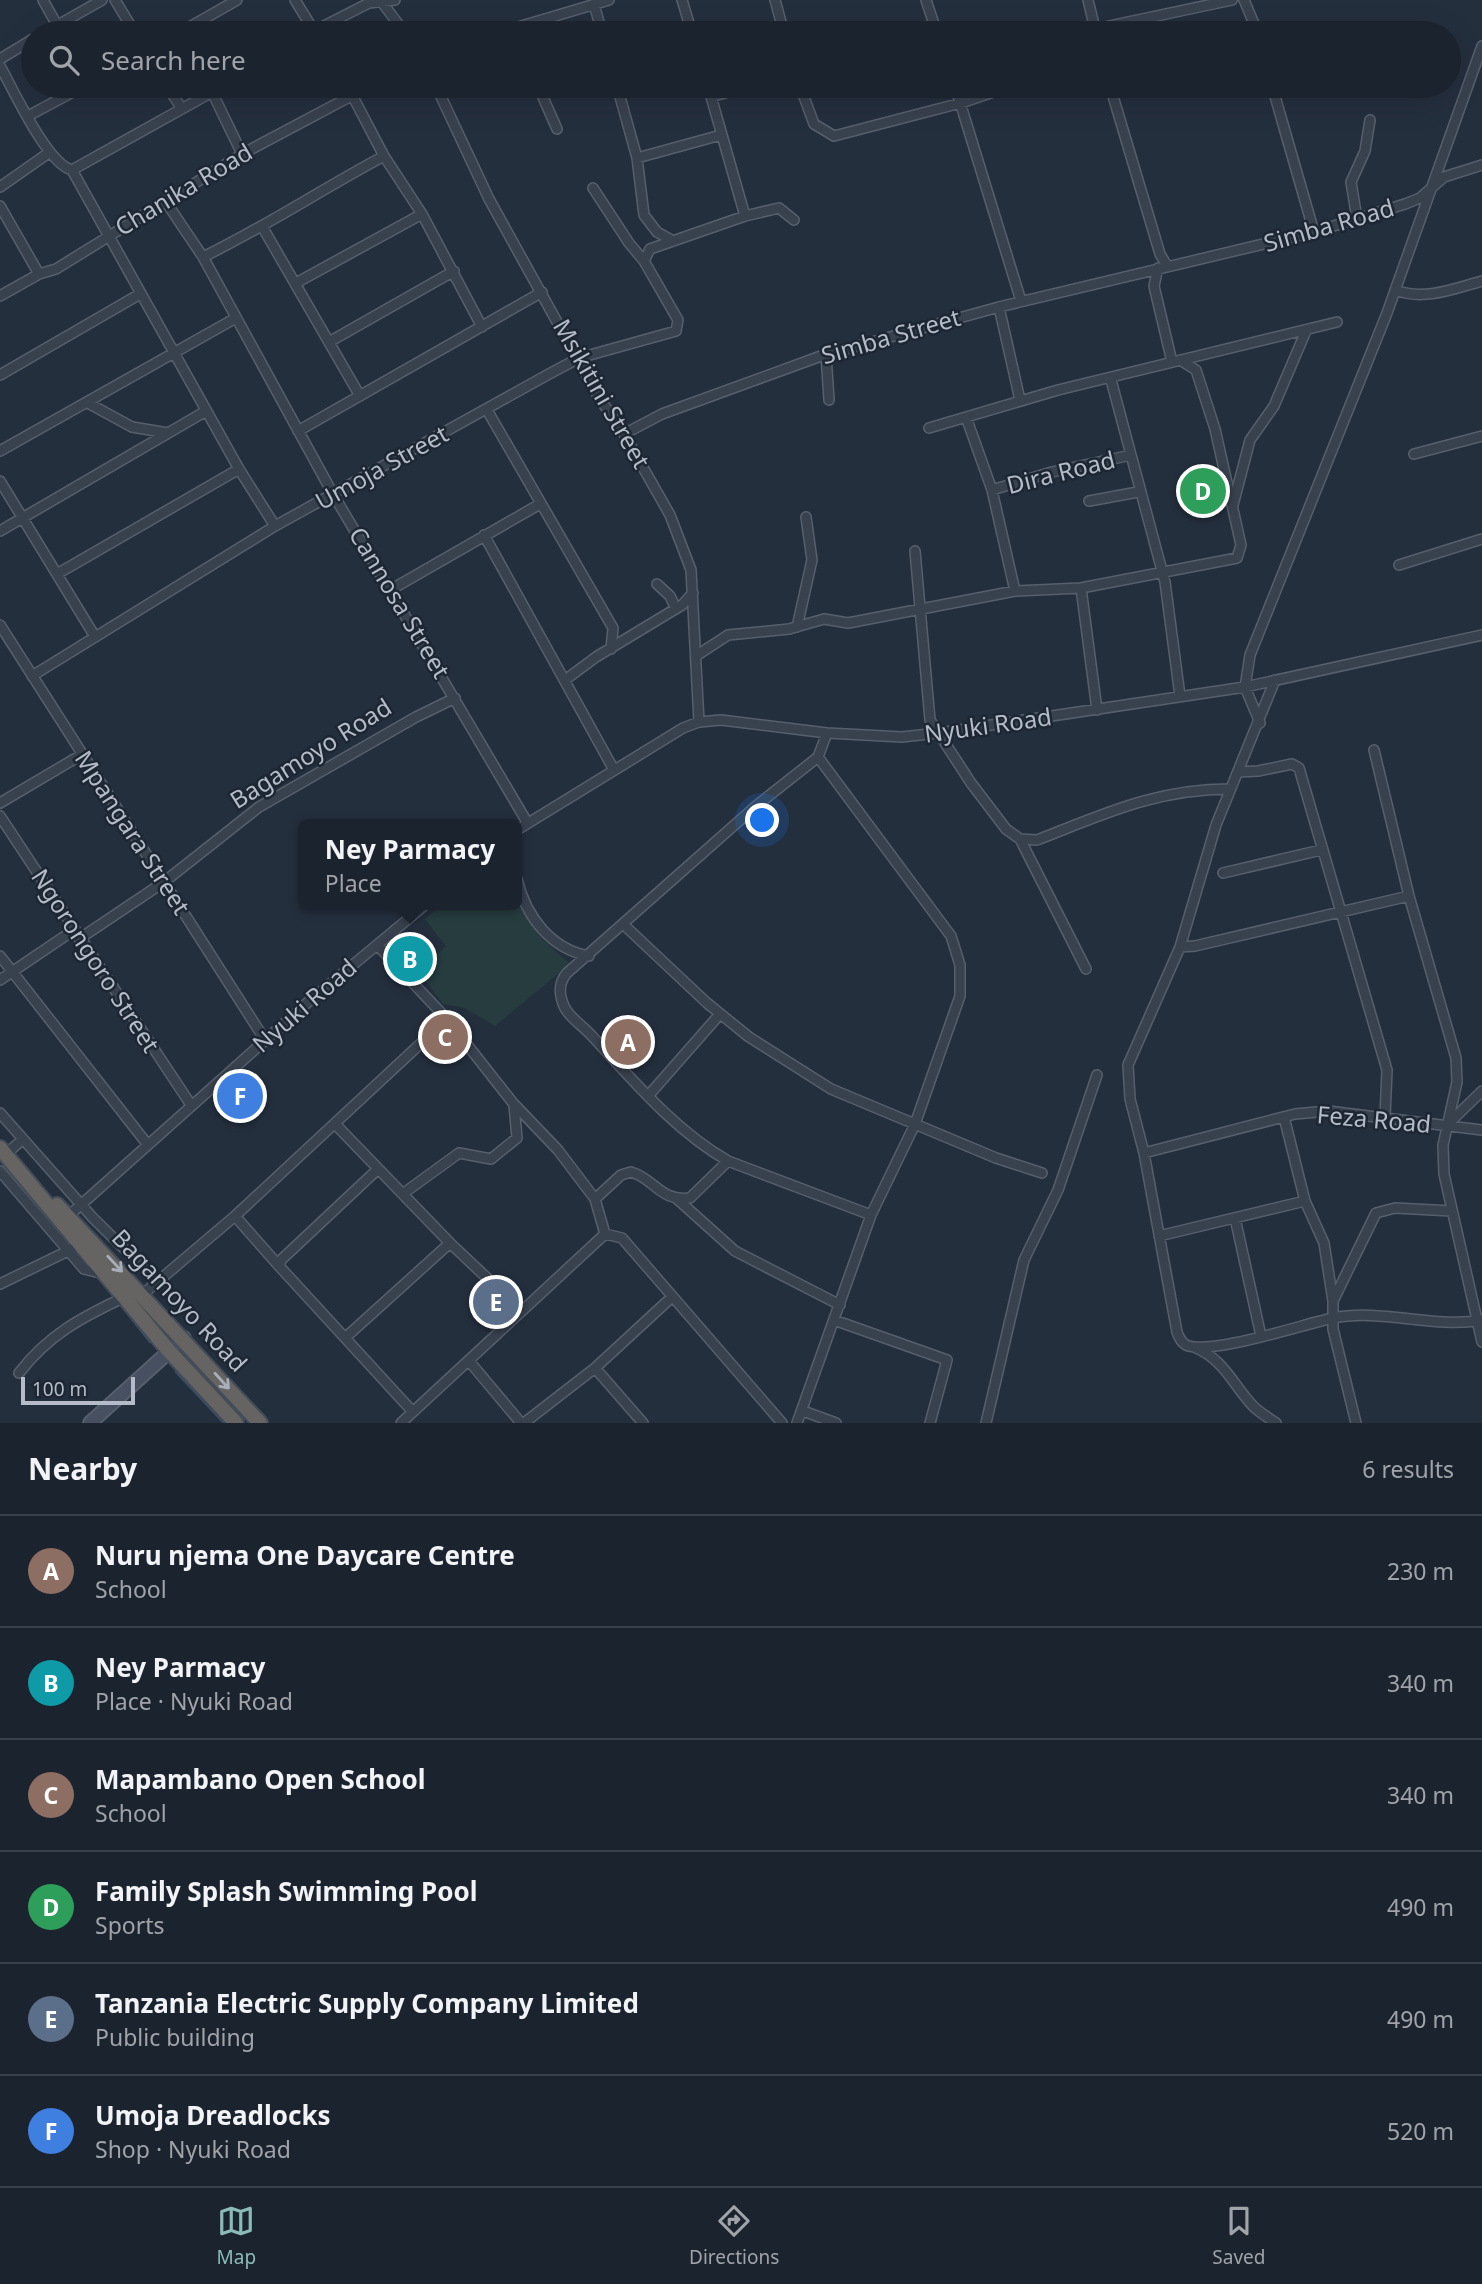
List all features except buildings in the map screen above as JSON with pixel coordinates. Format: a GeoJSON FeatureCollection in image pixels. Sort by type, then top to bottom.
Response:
{"type":"FeatureCollection","features":[{"type":"Feature","properties":{"kind":"highway","name":"Bagamoyo Road"},"geometry":{"type":"LineString","coordinates":[[3,1151],[31,1184],[143,1294],[260,1423]]}},
{"type":"Feature","properties":{"kind":"highway","name":"Bagamoyo Road"},"geometry":{"type":"LineString","coordinates":[[65,1218],[75,1247],[105,1274],[169,1351],[236,1423]]}},
{"type":"Feature","properties":{"kind":"main road"},"geometry":{"type":"LineString","coordinates":[[90,1423],[184,1338]]}},
{"type":"Feature","properties":{"kind":"street"},"geometry":{"type":"LineString","coordinates":[[43,0],[55,21]]}},
{"type":"Feature","properties":{"kind":"street"},"geometry":{"type":"LineString","coordinates":[[64,21],[102,0]]}},
{"type":"Feature","properties":{"kind":"street"},"geometry":{"type":"LineString","coordinates":[[116,0],[128,21]]}},
{"type":"Feature","properties":{"kind":"street"},"geometry":{"type":"LineString","coordinates":[[200,21],[237,0]]}},
{"type":"Feature","properties":{"kind":"street"},"geometry":{"type":"LineString","coordinates":[[295,0],[306,21]]}},
{"type":"Feature","properties":{"kind":"street"},"geometry":{"type":"LineString","coordinates":[[331,21],[369,3],[395,0]]}},
{"type":"Feature","properties":{"kind":"street"},"geometry":{"type":"LineString","coordinates":[[536,21],[589,3],[609,0]]}},
{"type":"Feature","properties":{"kind":"street"},"geometry":{"type":"LineString","coordinates":[[682,0],[688,21]]}},
{"type":"Feature","properties":{"kind":"street"},"geometry":{"type":"LineString","coordinates":[[775,0],[781,21]]}},
{"type":"Feature","properties":{"kind":"street"},"geometry":{"type":"LineString","coordinates":[[926,0],[933,21]]}},
{"type":"Feature","properties":{"kind":"street"},"geometry":{"type":"LineString","coordinates":[[1088,0],[1093,21]]}},
{"type":"Feature","properties":{"kind":"street"},"geometry":{"type":"LineString","coordinates":[[1140,21],[1232,0]]}},
{"type":"Feature","properties":{"kind":"street"},"geometry":{"type":"LineString","coordinates":[[1244,0],[1253,21]]}},
{"type":"Feature","properties":{"kind":"street"},"geometry":{"type":"LineString","coordinates":[[381,1],[396,21]]}},
{"type":"Feature","properties":{"kind":"street"},"geometry":{"type":"LineString","coordinates":[[589,3],[597,21]]}},
{"type":"Feature","properties":{"kind":"street"},"geometry":{"type":"LineString","coordinates":[[1259,723],[1245,687],[1250,655],[1290,552],[1301,536],[1304,516],[1395,290],[1482,46]]}},
{"type":"Feature","properties":{"kind":"street"},"geometry":{"type":"LineString","coordinates":[[0,60],[21,47]]}},
{"type":"Feature","properties":{"kind":"street"},"geometry":{"type":"LineString","coordinates":[[0,66],[50,152],[63,167],[72,170],[172,352],[275,526]]}},
{"type":"Feature","properties":{"kind":"street"},"geometry":{"type":"LineString","coordinates":[[28,116],[62,98]]}},
{"type":"Feature","properties":{"kind":"street"},"geometry":{"type":"LineString","coordinates":[[175,98],[182,109]]}},
{"type":"Feature","properties":{"kind":"street"},"geometry":{"type":"LineString","coordinates":[[72,170],[201,98]]}},
{"type":"Feature","properties":{"kind":"street"},"geometry":{"type":"LineString","coordinates":[[215,98],[242,154]]}},
{"type":"Feature","properties":{"kind":"street","name":"Chanika Road"},"geometry":{"type":"LineString","coordinates":[[0,296],[39,274],[56,269],[242,154],[346,98]]}},
{"type":"Feature","properties":{"kind":"street"},"geometry":{"type":"LineString","coordinates":[[354,98],[384,156],[422,214],[454,271],[482,327]]}},
{"type":"Feature","properties":{"kind":"street","name":"Msikitini Street"},"geometry":{"type":"LineString","coordinates":[[442,98],[489,199],[598,396],[624,434],[670,515],[685,550],[692,593],[699,722]]}},
{"type":"Feature","properties":{"kind":"street"},"geometry":{"type":"LineString","coordinates":[[543,98],[557,129]]}},
{"type":"Feature","properties":{"kind":"street"},"geometry":{"type":"LineString","coordinates":[[620,98],[637,158],[645,215],[657,232],[673,241]]}},
{"type":"Feature","properties":{"kind":"street"},"geometry":{"type":"LineString","coordinates":[[711,98],[745,216]]}},
{"type":"Feature","properties":{"kind":"street"},"geometry":{"type":"LineString","coordinates":[[804,98],[814,124],[834,136],[976,98]]}},
{"type":"Feature","properties":{"kind":"street"},"geometry":{"type":"LineString","coordinates":[[959,98],[1021,302]]}},
{"type":"Feature","properties":{"kind":"street"},"geometry":{"type":"LineString","coordinates":[[696,656],[728,635],[797,627],[824,619],[848,623],[1015,591],[1081,588],[1237,558],[1241,549],[1215,429],[1196,370],[1177,361],[1154,286],[1162,267],[1160,254],[1114,98]]}},
{"type":"Feature","properties":{"kind":"street"},"geometry":{"type":"LineString","coordinates":[[1275,98],[1314,232]]}},
{"type":"Feature","properties":{"kind":"street"},"geometry":{"type":"LineString","coordinates":[[1357,219],[1351,182],[1365,151],[1370,120]]}},
{"type":"Feature","properties":{"kind":"street"},"geometry":{"type":"LineString","coordinates":[[637,158],[721,135]]}},
{"type":"Feature","properties":{"kind":"street"},"geometry":{"type":"LineString","coordinates":[[0,187],[50,152]]}},
{"type":"Feature","properties":{"kind":"street"},"geometry":{"type":"LineString","coordinates":[[202,257],[263,228],[319,190],[384,156]]}},
{"type":"Feature","properties":{"kind":"street","name":"Simba Road"},"geometry":{"type":"LineString","coordinates":[[1162,267],[1314,232],[1357,219],[1420,198],[1444,177],[1482,165]]}},
{"type":"Feature","properties":{"kind":"street"},"geometry":{"type":"LineString","coordinates":[[593,188],[621,232],[644,261],[650,249],[745,216],[776,208],[794,220]]}},
{"type":"Feature","properties":{"kind":"street","name":"Cannosa Street"},"geometry":{"type":"LineString","coordinates":[[166,202],[202,257],[333,494],[392,589],[527,822]]}},
{"type":"Feature","properties":{"kind":"street"},"geometry":{"type":"LineString","coordinates":[[2,213],[39,274]]}},
{"type":"Feature","properties":{"kind":"street"},"geometry":{"type":"LineString","coordinates":[[296,283],[422,214]]}},
{"type":"Feature","properties":{"kind":"street"},"geometry":{"type":"LineString","coordinates":[[263,228],[360,396]]}},
{"type":"Feature","properties":{"kind":"street","name":"Umoja Street"},"geometry":{"type":"LineString","coordinates":[[32,676],[94,635],[168,593],[275,526],[579,358],[670,334],[678,329],[678,320],[644,261]]}},
{"type":"Feature","properties":{"kind":"street","name":"Simba Street"},"geometry":{"type":"LineString","coordinates":[[624,434],[662,414],[826,355],[999,307],[1162,267]]}},
{"type":"Feature","properties":{"kind":"street"},"geometry":{"type":"LineString","coordinates":[[328,342],[454,271]]}},
{"type":"Feature","properties":{"kind":"street"},"geometry":{"type":"LineString","coordinates":[[1395,290],[1407,294],[1433,295],[1482,281]]}},
{"type":"Feature","properties":{"kind":"street"},"geometry":{"type":"LineString","coordinates":[[298,431],[542,292]]}},
{"type":"Feature","properties":{"kind":"street"},"geometry":{"type":"LineString","coordinates":[[0,375],[140,294]]}},
{"type":"Feature","properties":{"kind":"street"},"geometry":{"type":"LineString","coordinates":[[999,307],[1020,400]]}},
{"type":"Feature","properties":{"kind":"street"},"geometry":{"type":"LineString","coordinates":[[0,451],[89,403],[234,318]]}},
{"type":"Feature","properties":{"kind":"street"},"geometry":{"type":"LineString","coordinates":[[929,428],[951,419],[1020,400],[1111,380],[1273,336],[1306,331],[1337,322]]}},
{"type":"Feature","properties":{"kind":"street"},"geometry":{"type":"LineString","coordinates":[[1233,508],[1250,440],[1274,406],[1306,331]]}},
{"type":"Feature","properties":{"kind":"street"},"geometry":{"type":"LineString","coordinates":[[826,355],[829,401]]}},
{"type":"Feature","properties":{"kind":"street"},"geometry":{"type":"LineString","coordinates":[[1111,380],[1138,492],[1161,571],[1181,696]]}},
{"type":"Feature","properties":{"kind":"street"},"geometry":{"type":"LineString","coordinates":[[89,403],[127,425],[167,433]]}},
{"type":"Feature","properties":{"kind":"street"},"geometry":{"type":"LineString","coordinates":[[487,410],[613,628],[611,649]]}},
{"type":"Feature","properties":{"kind":"street"},"geometry":{"type":"LineString","coordinates":[[0,531],[206,411]]}},
{"type":"Feature","properties":{"kind":"street"},"geometry":{"type":"LineString","coordinates":[[966,417],[992,490],[1015,591]]}},
{"type":"Feature","properties":{"kind":"street"},"geometry":{"type":"LineString","coordinates":[[1414,454],[1482,436]]}},
{"type":"Feature","properties":{"kind":"street","name":"Dira Road"},"geometry":{"type":"LineString","coordinates":[[992,490],[1052,472],[1131,455]]}},
{"type":"Feature","properties":{"kind":"street"},"geometry":{"type":"LineString","coordinates":[[57,575],[239,469]]}},
{"type":"Feature","properties":{"kind":"street"},"geometry":{"type":"LineString","coordinates":[[0,481],[94,635]]}},
{"type":"Feature","properties":{"kind":"street"},"geometry":{"type":"LineString","coordinates":[[1089,501],[1138,492]]}},
{"type":"Feature","properties":{"kind":"street"},"geometry":{"type":"LineString","coordinates":[[392,589],[540,504]]}},
{"type":"Feature","properties":{"kind":"street"},"geometry":{"type":"LineString","coordinates":[[797,627],[812,560],[806,517]]}},
{"type":"Feature","properties":{"kind":"street"},"geometry":{"type":"LineString","coordinates":[[484,535],[614,770]]}},
{"type":"Feature","properties":{"kind":"street"},"geometry":{"type":"LineString","coordinates":[[1399,565],[1482,539]]}},
{"type":"Feature","properties":{"kind":"street"},"geometry":{"type":"LineString","coordinates":[[915,551],[930,720],[1006,829],[1020,839],[1086,969]]}},
{"type":"Feature","properties":{"kind":"street"},"geometry":{"type":"LineString","coordinates":[[657,584],[670,596],[676,609]]}},
{"type":"Feature","properties":{"kind":"street"},"geometry":{"type":"LineString","coordinates":[[1081,588],[1097,710]]}},
{"type":"Feature","properties":{"kind":"street"},"geometry":{"type":"LineString","coordinates":[[565,680],[676,609],[692,593]]}},
{"type":"Feature","properties":{"kind":"street","name":"Mpangara Street"},"geometry":{"type":"LineString","coordinates":[[0,625],[265,1040]]}},
{"type":"Feature","properties":{"kind":"street","name":"Nyuki Road"},"geometry":{"type":"LineString","coordinates":[[522,826],[699,722],[735,720],[827,733],[902,737],[938,733],[1245,687],[1482,635]]}},
{"type":"Feature","properties":{"kind":"street"},"geometry":{"type":"LineString","coordinates":[[1275,680],[1230,789],[1180,947],[1128,1065],[1130,1099],[1144,1153],[1177,1332],[1182,1342],[1208,1353],[1229,1373],[1254,1406],[1276,1423]]}},
{"type":"Feature","properties":{"kind":"street","name":"Bagamoyo Road"},"geometry":{"type":"LineString","coordinates":[[0,980],[164,882],[259,807],[454,698]]}},
{"type":"Feature","properties":{"kind":"street"},"geometry":{"type":"LineString","coordinates":[[827,733],[818,757],[756,806],[561,980],[560,993],[566,1010],[683,1130],[728,1161],[871,1216]]}},
{"type":"Feature","properties":{"kind":"street"},"geometry":{"type":"LineString","coordinates":[[1374,750],[1409,896],[1456,1058],[1457,1082],[1443,1144],[1444,1174],[1480,1320],[1482,1342]]}},
{"type":"Feature","properties":{"kind":"street"},"geometry":{"type":"LineString","coordinates":[[0,803],[81,755]]}},
{"type":"Feature","properties":{"kind":"street"},"geometry":{"type":"LineString","coordinates":[[797,1423],[871,1216],[915,1124],[960,996],[960,965],[951,936],[818,757]]}},
{"type":"Feature","properties":{"kind":"street"},"geometry":{"type":"LineString","coordinates":[[1238,772],[1297,765],[1387,1070],[1385,1117]]}},
{"type":"Feature","properties":{"kind":"street"},"geometry":{"type":"LineString","coordinates":[[1020,839],[1037,840],[1159,794],[1196,789],[1230,789]]}},
{"type":"Feature","properties":{"kind":"street","name":"Ngorongoro Street"},"geometry":{"type":"LineString","coordinates":[[0,816],[191,1105]]}},
{"type":"Feature","properties":{"kind":"street"},"geometry":{"type":"LineString","coordinates":[[1223,873],[1321,850]]}},
{"type":"Feature","properties":{"kind":"street"},"geometry":{"type":"LineString","coordinates":[[522,890],[538,925],[552,942],[571,953],[589,956]]}},
{"type":"Feature","properties":{"kind":"street"},"geometry":{"type":"LineString","coordinates":[[1180,947],[1195,946],[1409,896]]}},
{"type":"Feature","properties":{"kind":"street","name":"Nyuki Road"},"geometry":{"type":"LineString","coordinates":[[65,1218],[265,1040],[419,910]]}},
{"type":"Feature","properties":{"kind":"street"},"geometry":{"type":"LineString","coordinates":[[625,925],[720,1014],[768,1050],[831,1089],[996,1158],[1042,1173]]}},
{"type":"Feature","properties":{"kind":"street"},"geometry":{"type":"LineString","coordinates":[[377,945],[447,1019],[513,1103],[549,1139],[595,1199],[605,1234]]}},
{"type":"Feature","properties":{"kind":"street"},"geometry":{"type":"LineString","coordinates":[[0,956],[148,1145]]}},
{"type":"Feature","properties":{"kind":"street"},"geometry":{"type":"LineString","coordinates":[[648,1096],[720,1014]]}},
{"type":"Feature","properties":{"kind":"street"},"geometry":{"type":"LineString","coordinates":[[143,1294],[336,1125],[447,1019]]}},
{"type":"Feature","properties":{"kind":"street"},"geometry":{"type":"LineString","coordinates":[[986,1423],[1024,1260],[1058,1190],[1097,1075]]}},
{"type":"Feature","properties":{"kind":"street"},"geometry":{"type":"LineString","coordinates":[[1446,1126],[1482,1091]]}},
{"type":"Feature","properties":{"kind":"street"},"geometry":{"type":"LineString","coordinates":[[404,1193],[459,1153],[485,1160],[498,1155],[517,1138],[513,1103]]}},
{"type":"Feature","properties":{"kind":"street","name":"Feza Road"},"geometry":{"type":"LineString","coordinates":[[1144,1153],[1283,1117],[1328,1111],[1482,1130]]}},
{"type":"Feature","properties":{"kind":"street"},"geometry":{"type":"LineString","coordinates":[[0,1113],[82,1204],[158,1282]]}},
{"type":"Feature","properties":{"kind":"street"},"geometry":{"type":"LineString","coordinates":[[1283,1117],[1306,1201],[1324,1243],[1334,1301],[1333,1329],[1356,1423]]}},
{"type":"Feature","properties":{"kind":"street"},"geometry":{"type":"LineString","coordinates":[[336,1125],[450,1243],[522,1311]]}},
{"type":"Feature","properties":{"kind":"street"},"geometry":{"type":"LineString","coordinates":[[3,1151],[23,1139]]}},
{"type":"Feature","properties":{"kind":"street"},"geometry":{"type":"LineString","coordinates":[[595,1199],[621,1174],[631,1172],[659,1192],[676,1198],[690,1198],[728,1161]]}},
{"type":"Feature","properties":{"kind":"street"},"geometry":{"type":"LineString","coordinates":[[279,1266],[281,1260],[378,1169]]}},
{"type":"Feature","properties":{"kind":"street"},"geometry":{"type":"LineString","coordinates":[[0,1171],[75,1247],[0,1284]]}},
{"type":"Feature","properties":{"kind":"street"},"geometry":{"type":"LineString","coordinates":[[676,1198],[735,1251],[840,1305]]}},
{"type":"Feature","properties":{"kind":"street"},"geometry":{"type":"LineString","coordinates":[[1159,1236],[1306,1201]]}},
{"type":"Feature","properties":{"kind":"street"},"geometry":{"type":"LineString","coordinates":[[1334,1301],[1376,1213],[1395,1208],[1452,1211]]}},
{"type":"Feature","properties":{"kind":"street"},"geometry":{"type":"LineString","coordinates":[[235,1216],[413,1412]]}},
{"type":"Feature","properties":{"kind":"street"},"geometry":{"type":"LineString","coordinates":[[1235,1218],[1261,1336]]}},
{"type":"Feature","properties":{"kind":"street"},"geometry":{"type":"LineString","coordinates":[[605,1234],[622,1238],[782,1423]]}},
{"type":"Feature","properties":{"kind":"street"},"geometry":{"type":"LineString","coordinates":[[401,1423],[605,1234]]}},
{"type":"Feature","properties":{"kind":"street"},"geometry":{"type":"LineString","coordinates":[[346,1337],[450,1243]]}},
{"type":"Feature","properties":{"kind":"street"},"geometry":{"type":"LineString","coordinates":[[19,1373],[36,1351],[57,1332],[125,1297]]}},
{"type":"Feature","properties":{"kind":"street"},"geometry":{"type":"LineString","coordinates":[[468,1361],[522,1423],[595,1368],[673,1297]]}},
{"type":"Feature","properties":{"kind":"street"},"geometry":{"type":"LineString","coordinates":[[1193,1347],[1230,1344],[1334,1318],[1383,1314],[1421,1319],[1480,1320]]}},
{"type":"Feature","properties":{"kind":"street"},"geometry":{"type":"LineString","coordinates":[[834,1320],[947,1360],[930,1423]]}},
{"type":"Feature","properties":{"kind":"street"},"geometry":{"type":"LineString","coordinates":[[595,1368],[643,1423]]}},
{"type":"Feature","properties":{"kind":"street"},"geometry":{"type":"LineString","coordinates":[[803,1410],[836,1423]]}},
{"type":"Feature","properties":{"kind":"green space"},"geometry":{"type":"Polygon","coordinates":[[[522,903],[540,937],[570,964],[495,1026],[465,1008],[443,1004],[419,972],[446,946],[425,919],[436,910],[522,910],[522,903]]]}},
{"type":"Feature","properties":{"kind":"waterway"},"geometry":{"type":"LineString","coordinates":[[0,1160],[25,1189]]}},
{"type":"Feature","properties":{"kind":"waterway"},"geometry":{"type":"LineString","coordinates":[[120,1304],[150,1342]]}},
{"type":"Feature","properties":{"kind":"waterway"},"geometry":{"type":"LineString","coordinates":[[176,1372],[224,1423]]}},
{"type":"Feature","properties":{"kind":"place","name":"Family Splash Swimming Pool"},"geometry":{"type":"Point","coordinates":[1203,491]}},
{"type":"Feature","properties":{"kind":"place","name":"Ney Parmacy"},"geometry":{"type":"Point","coordinates":[410,959]}},
{"type":"Feature","properties":{"kind":"place","name":"Mapambano Open School"},"geometry":{"type":"Point","coordinates":[445,1037]}},
{"type":"Feature","properties":{"kind":"place","name":"Nuru njema One Daycare Centre"},"geometry":{"type":"Point","coordinates":[628,1042]}},
{"type":"Feature","properties":{"kind":"place","name":"Umoja Dreadlocks"},"geometry":{"type":"Point","coordinates":[240,1096]}},
{"type":"Feature","properties":{"kind":"place","name":"Tanzania Electric Supply Company Limited"},"geometry":{"type":"Point","coordinates":[496,1302]}}]}
